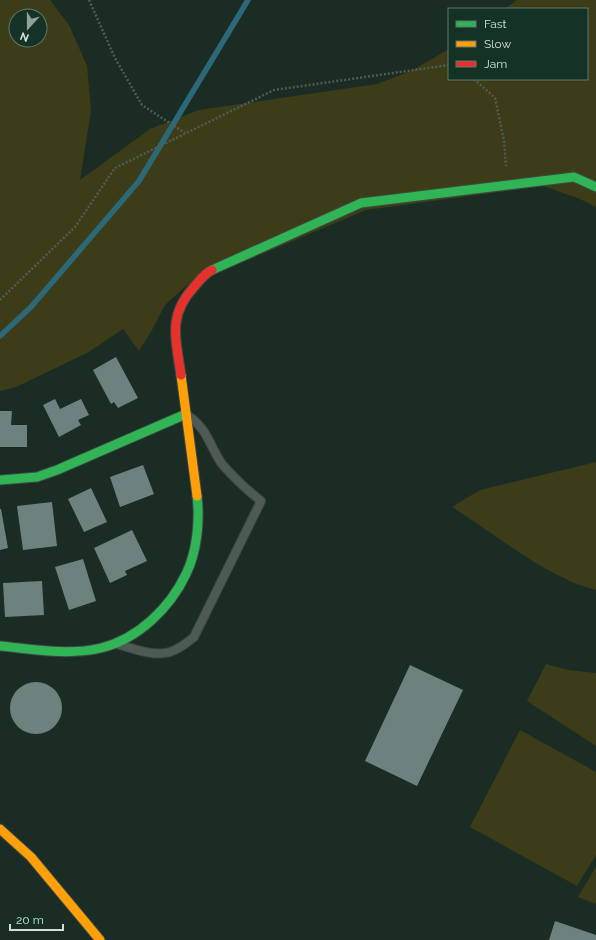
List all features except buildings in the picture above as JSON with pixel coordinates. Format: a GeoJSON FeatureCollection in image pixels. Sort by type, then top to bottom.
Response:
{"type":"FeatureCollection","features":[{"type":"Feature","properties":{"kind":"street"},"geometry":{"type":"LineString","coordinates":[[0,646],[42,650],[74,650],[100,648],[121,641],[140,630],[164,607],[182,584],[192,560],[197,532],[198,505],[175,323],[181,305],[191,288],[208,272],[361,203],[574,177],[596,187]]}},
{"type":"Feature","properties":{"kind":"street"},"geometry":{"type":"LineString","coordinates":[[0,480],[37,477],[57,470],[186,414]]}},
{"type":"Feature","properties":{"kind":"street"},"geometry":{"type":"LineString","coordinates":[[0,828],[31,857],[100,940]]}},
{"type":"Feature","properties":{"kind":"lane"},"geometry":{"type":"LineString","coordinates":[[115,643],[154,653],[169,652],[183,645],[194,637],[261,501],[243,487],[222,463],[204,431],[197,422],[186,414]]}},
{"type":"Feature","properties":{"kind":"path"},"geometry":{"type":"LineString","coordinates":[[89,0],[115,58],[142,106],[186,134]]}},
{"type":"Feature","properties":{"kind":"path"},"geometry":{"type":"LineString","coordinates":[[0,300],[75,226],[114,168],[274,90],[448,65]]}},
{"type":"Feature","properties":{"kind":"path"},"geometry":{"type":"LineString","coordinates":[[475,80],[495,98],[504,141],[506,185]]}},
{"type":"Feature","properties":{"kind":"shaded area"},"geometry":{"type":"Polygon","coordinates":[[[0,0],[50,0],[69,25],[87,66],[91,110],[80,180],[150,129],[199,110],[377,84],[411,71],[448,50],[448,80],[588,80],[588,8],[506,8],[517,0],[596,0],[596,207],[580,199],[543,186],[366,210],[186,286],[165,305],[139,351],[123,329],[87,353],[16,387],[0,391],[0,0]]]}},
{"type":"Feature","properties":{"kind":"shaded area"},"geometry":{"type":"Polygon","coordinates":[[[596,462],[596,590],[573,582],[539,565],[452,507],[480,490],[596,462]]]}},
{"type":"Feature","properties":{"kind":"shaded area"},"geometry":{"type":"Polygon","coordinates":[[[546,664],[568,670],[596,673],[596,746],[527,701],[546,664]]]}},
{"type":"Feature","properties":{"kind":"shaded area"},"geometry":{"type":"Polygon","coordinates":[[[520,730],[596,772],[596,855],[577,886],[470,827],[520,730]]]}},
{"type":"Feature","properties":{"kind":"shaded area"},"geometry":{"type":"Polygon","coordinates":[[[596,867],[596,904],[578,897],[596,867]]]}},
{"type":"Feature","properties":{"kind":"waterway"},"geometry":{"type":"LineString","coordinates":[[0,336],[31,307],[139,181],[248,0]]}},
{"type":"Feature","properties":{"kind":"traffic: fast"},"geometry":{"type":"LineString","coordinates":[[212,270],[361,203],[574,177],[596,187]]}},
{"type":"Feature","properties":{"kind":"traffic: fast"},"geometry":{"type":"LineString","coordinates":[[0,480],[37,477],[57,470],[186,414]]}},
{"type":"Feature","properties":{"kind":"traffic: fast"},"geometry":{"type":"LineString","coordinates":[[0,646],[63,652],[88,650],[115,644],[140,630],[162,610],[171,599],[190,565],[197,536],[197,496]]}},
{"type":"Feature","properties":{"kind":"traffic: slow"},"geometry":{"type":"LineString","coordinates":[[181,375],[197,496]]}},
{"type":"Feature","properties":{"kind":"traffic: slow"},"geometry":{"type":"LineString","coordinates":[[0,829],[31,857],[100,940]]}},
{"type":"Feature","properties":{"kind":"traffic: jam"},"geometry":{"type":"LineString","coordinates":[[181,375],[176,339],[177,318],[185,298],[202,277],[212,270]]}}]}
